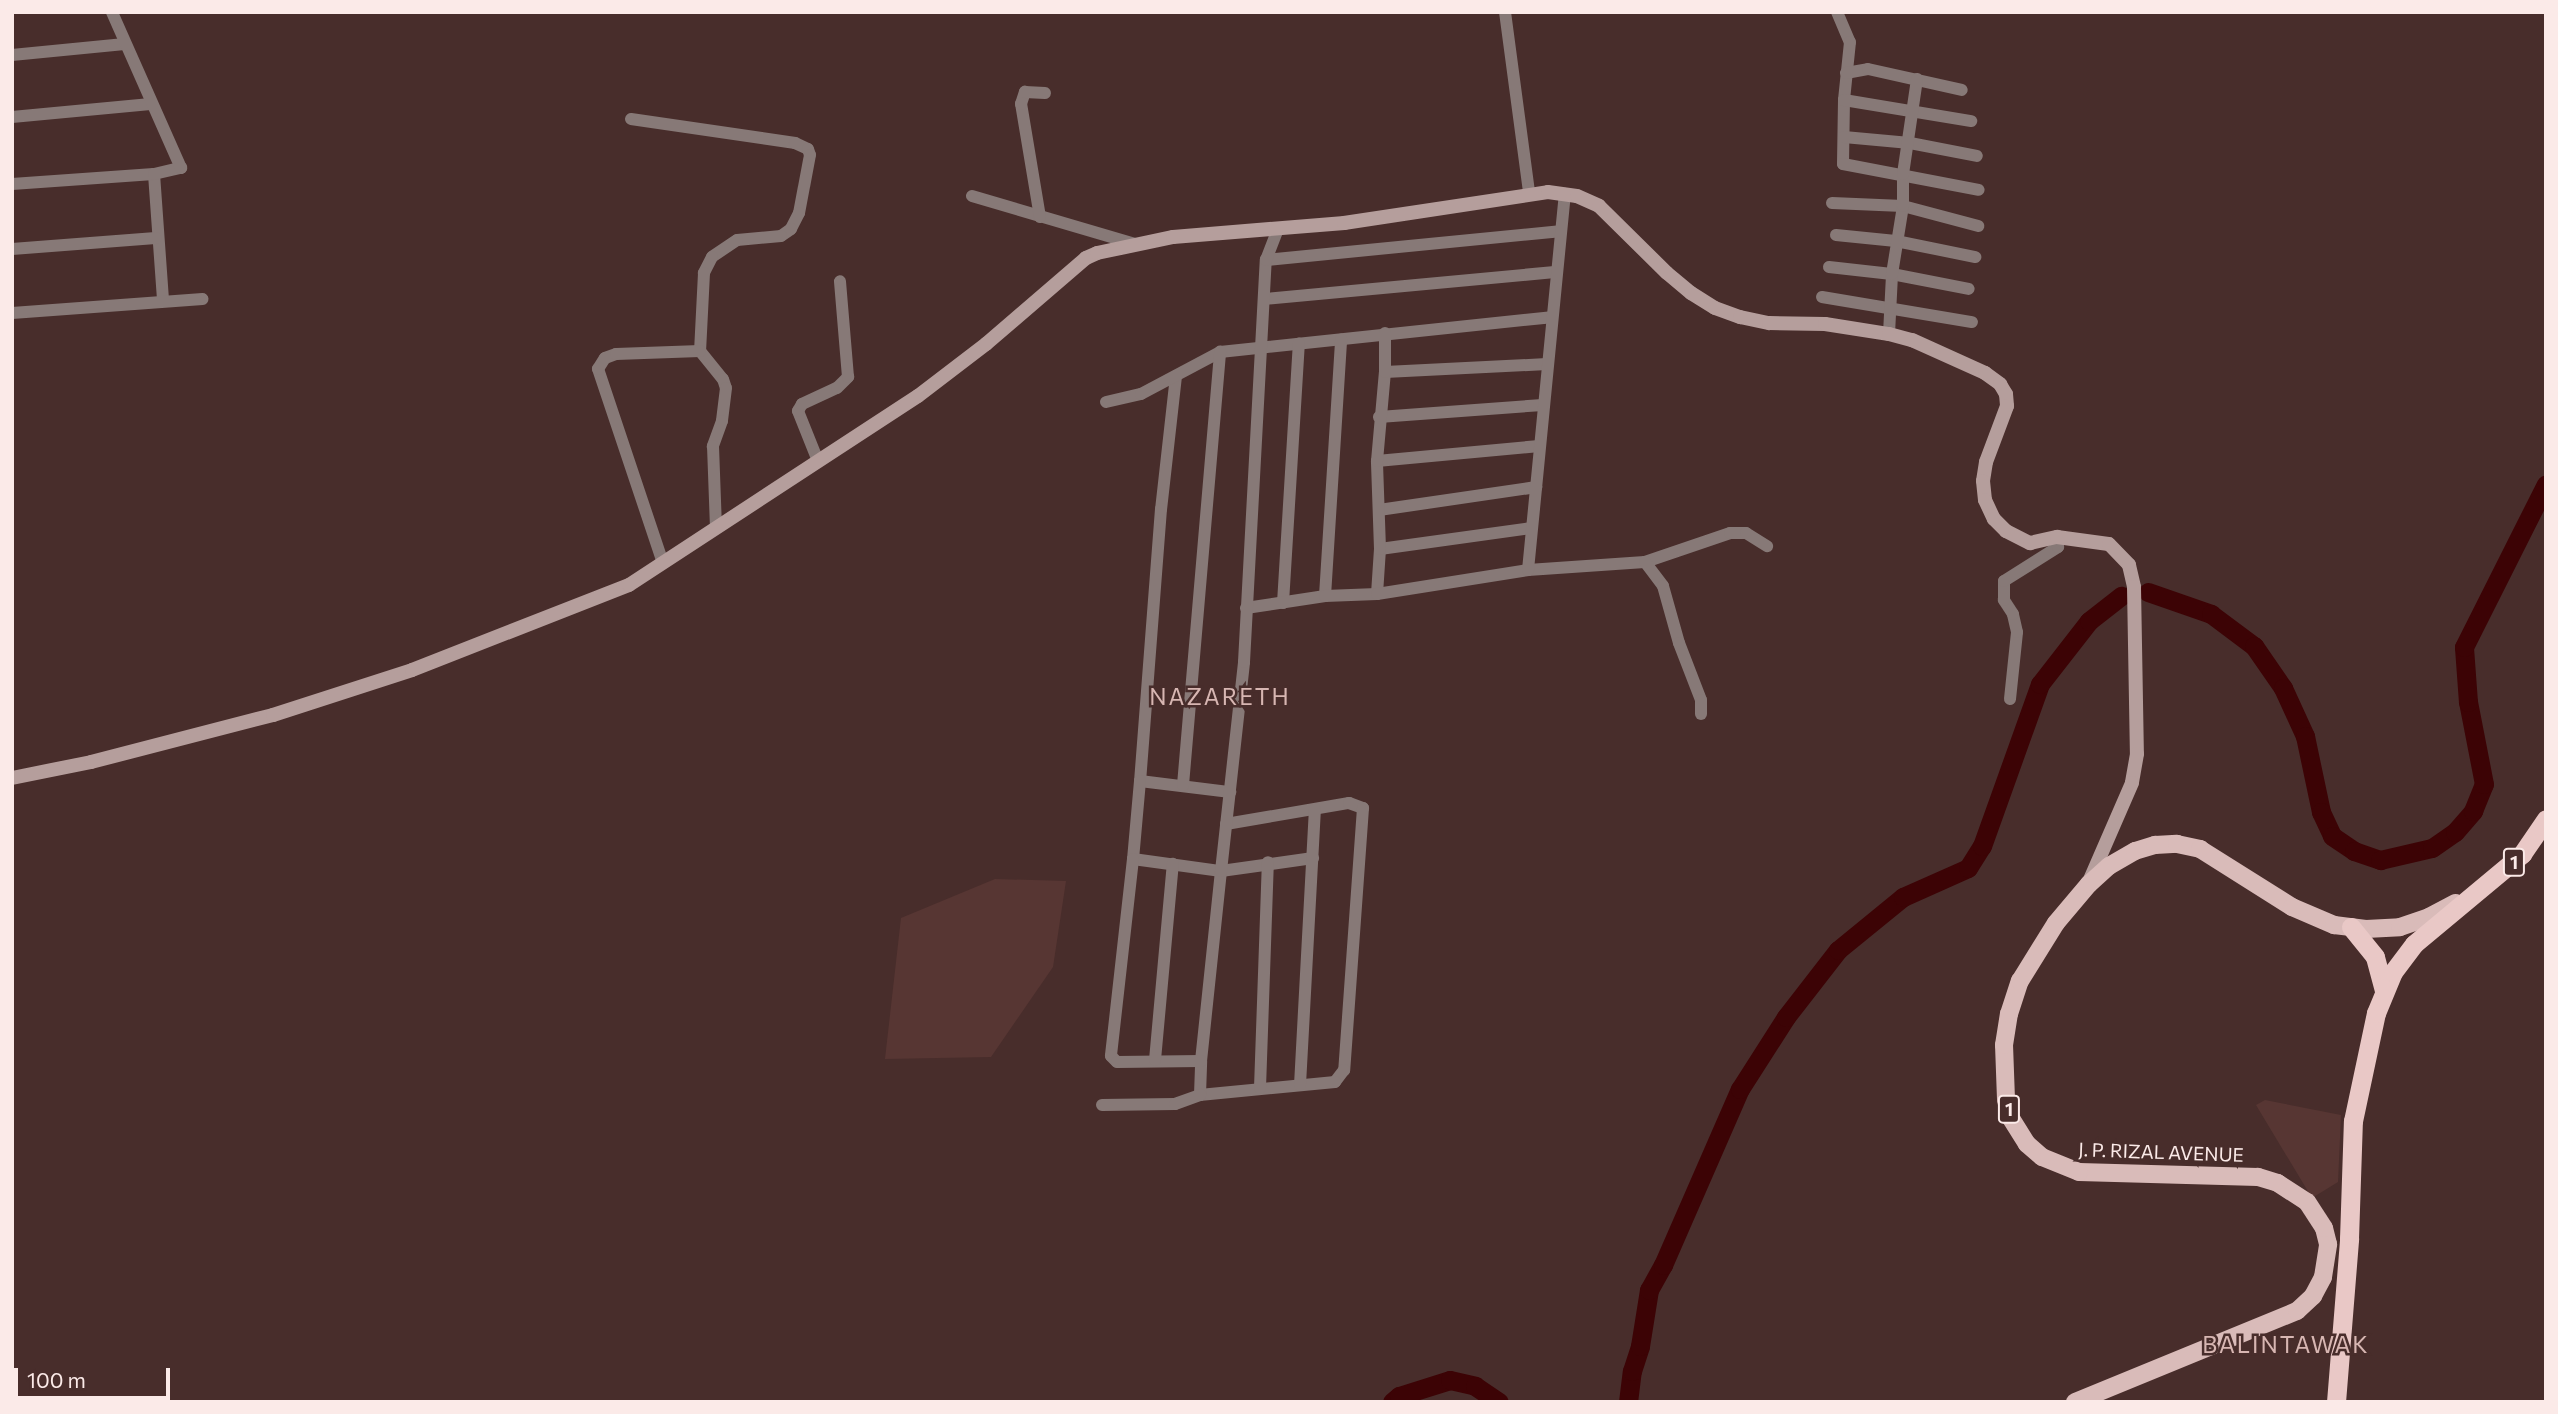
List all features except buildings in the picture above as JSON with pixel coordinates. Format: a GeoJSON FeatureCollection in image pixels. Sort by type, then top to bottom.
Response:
{"type":"FeatureCollection","features":[{"type":"Feature","properties":{"kind":"highway","name":"1"},"geometry":{"type":"LineString","coordinates":[[2471,894],[2522,854],[2546,819]]}},
{"type":"Feature","properties":{"kind":"highway"},"geometry":{"type":"LineString","coordinates":[[2336,1402],[2349,1239],[2353,1121],[2367,1044],[2384,990],[2393,972],[2414,944],[2471,894]]}},
{"type":"Feature","properties":{"kind":"highway"},"geometry":{"type":"LineString","coordinates":[[2351,928],[2375,957],[2384,990]]}},
{"type":"Feature","properties":{"kind":"main road"},"geometry":{"type":"LineString","coordinates":[[12,778],[91,762],[273,715],[412,670],[629,585],[927,389],[1086,258],[1135,244],[1173,237],[1393,216],[1529,193],[1565,194],[1599,206],[1667,273],[1691,293],[1716,308],[1769,323],[1825,324],[1912,340],[1974,368],[2000,384],[2006,394],[2007,406],[1986,462],[1985,500],[1994,519],[2021,540],[2030,543],[2057,537],[2109,544],[2129,565],[2134,587],[2137,754],[2132,783],[2089,884]]}},
{"type":"Feature","properties":{"kind":"main road","name":"J. P. RIZAL AVENUE"},"geometry":{"type":"LineString","coordinates":[[2075,1402],[2297,1311],[2318,1287],[2328,1252],[2326,1236],[2317,1215],[2295,1192],[2278,1183],[2259,1177],[2079,1172],[2042,1157],[2010,1117],[2003,1074],[2009,1014],[2032,957],[2089,884],[2109,866],[2135,851],[2155,845],[2177,844],[2209,854],[2291,908],[2316,919],[2351,928],[2383,929],[2414,923],[2471,894]]}},
{"type":"Feature","properties":{"kind":"street"},"geometry":{"type":"LineString","coordinates":[[12,184],[154,174],[181,168],[150,104],[112,12]]}},
{"type":"Feature","properties":{"kind":"street"},"geometry":{"type":"LineString","coordinates":[[1505,12],[1529,193]]}},
{"type":"Feature","properties":{"kind":"street"},"geometry":{"type":"LineString","coordinates":[[1837,12],[1850,43],[1844,100],[1843,164],[1979,190]]}},
{"type":"Feature","properties":{"kind":"street"},"geometry":{"type":"LineString","coordinates":[[12,55],[124,44]]}},
{"type":"Feature","properties":{"kind":"street"},"geometry":{"type":"LineString","coordinates":[[1846,74],[1862,69],[1962,90]]}},
{"type":"Feature","properties":{"kind":"street"},"geometry":{"type":"LineString","coordinates":[[1889,334],[1892,274],[1903,206],[1903,174],[1910,143],[1917,79]]}},
{"type":"Feature","properties":{"kind":"street"},"geometry":{"type":"LineString","coordinates":[[1040,216],[1021,104],[1025,92],[1045,93]]}},
{"type":"Feature","properties":{"kind":"street"},"geometry":{"type":"LineString","coordinates":[[1844,100],[1912,109],[1971,121]]}},
{"type":"Feature","properties":{"kind":"street"},"geometry":{"type":"LineString","coordinates":[[12,117],[150,104]]}},
{"type":"Feature","properties":{"kind":"street"},"geometry":{"type":"LineString","coordinates":[[631,119],[795,143],[808,149],[810,155],[799,213],[791,229],[781,236],[737,240],[720,251],[708,263],[701,290],[701,351],[723,379],[726,388],[722,421],[713,446],[716,528]]}},
{"type":"Feature","properties":{"kind":"street"},"geometry":{"type":"LineString","coordinates":[[1844,137],[1910,143],[1977,156]]}},
{"type":"Feature","properties":{"kind":"street"},"geometry":{"type":"LineString","coordinates":[[154,174],[156,238],[163,300]]}},
{"type":"Feature","properties":{"kind":"street"},"geometry":{"type":"LineString","coordinates":[[1528,570],[1550,317],[1565,194]]}},
{"type":"Feature","properties":{"kind":"street"},"geometry":{"type":"LineString","coordinates":[[972,196],[1135,244]]}},
{"type":"Feature","properties":{"kind":"street"},"geometry":{"type":"LineString","coordinates":[[1832,203],[1903,206],[1978,226]]}},
{"type":"Feature","properties":{"kind":"street"},"geometry":{"type":"LineString","coordinates":[[1200,1095],[1200,1061],[1244,662],[1264,348],[1266,260],[1278,228]]}},
{"type":"Feature","properties":{"kind":"street"},"geometry":{"type":"LineString","coordinates":[[1266,260],[1560,231]]}},
{"type":"Feature","properties":{"kind":"street"},"geometry":{"type":"LineString","coordinates":[[1836,235],[1896,241],[1975,257]]}},
{"type":"Feature","properties":{"kind":"street"},"geometry":{"type":"LineString","coordinates":[[12,249],[156,238]]}},
{"type":"Feature","properties":{"kind":"street"},"geometry":{"type":"LineString","coordinates":[[1829,267],[1892,274],[1969,289]]}},
{"type":"Feature","properties":{"kind":"street"},"geometry":{"type":"LineString","coordinates":[[1264,299],[1555,272]]}},
{"type":"Feature","properties":{"kind":"street"},"geometry":{"type":"LineString","coordinates":[[818,461],[797,411],[802,404],[837,388],[848,377],[840,281]]}},
{"type":"Feature","properties":{"kind":"street"},"geometry":{"type":"LineString","coordinates":[[1822,298],[1972,322]]}},
{"type":"Feature","properties":{"kind":"street"},"geometry":{"type":"LineString","coordinates":[[12,313],[202,299]]}},
{"type":"Feature","properties":{"kind":"street"},"geometry":{"type":"LineString","coordinates":[[1106,402],[1141,394],[1220,352],[1550,317]]}},
{"type":"Feature","properties":{"kind":"street"},"geometry":{"type":"LineString","coordinates":[[1377,594],[1380,549],[1377,461],[1385,372],[1385,333]]}},
{"type":"Feature","properties":{"kind":"street"},"geometry":{"type":"LineString","coordinates":[[1325,596],[1341,339]]}},
{"type":"Feature","properties":{"kind":"street"},"geometry":{"type":"LineString","coordinates":[[1283,603],[1299,344]]}},
{"type":"Feature","properties":{"kind":"street"},"geometry":{"type":"LineString","coordinates":[[663,563],[597,369],[605,358],[616,354],[701,351]]}},
{"type":"Feature","properties":{"kind":"street"},"geometry":{"type":"LineString","coordinates":[[1183,785],[1220,352]]}},
{"type":"Feature","properties":{"kind":"street"},"geometry":{"type":"LineString","coordinates":[[1385,372],[1546,364]]}},
{"type":"Feature","properties":{"kind":"street"},"geometry":{"type":"LineString","coordinates":[[1176,376],[1161,509],[1133,859],[1111,1056],[1117,1062],[1200,1061]]}},
{"type":"Feature","properties":{"kind":"street"},"geometry":{"type":"LineString","coordinates":[[1379,417],[1543,405]]}},
{"type":"Feature","properties":{"kind":"street"},"geometry":{"type":"LineString","coordinates":[[1377,461],[1539,446]]}},
{"type":"Feature","properties":{"kind":"street"},"geometry":{"type":"LineString","coordinates":[[1379,510],[1536,487]]}},
{"type":"Feature","properties":{"kind":"street"},"geometry":{"type":"LineString","coordinates":[[1380,549],[1532,528]]}},
{"type":"Feature","properties":{"kind":"street"},"geometry":{"type":"LineString","coordinates":[[1246,608],[1325,596],[1377,594],[1528,570],[1645,562],[1730,533],[1746,533],[1768,546]]}},
{"type":"Feature","properties":{"kind":"street"},"geometry":{"type":"LineString","coordinates":[[2010,699],[2017,632],[2013,614],[2004,600],[2004,581],[2058,547],[2057,537]]}},
{"type":"Feature","properties":{"kind":"street"},"geometry":{"type":"LineString","coordinates":[[1645,562],[1663,586],[1679,643],[1701,700],[1701,714]]}},
{"type":"Feature","properties":{"kind":"street"},"geometry":{"type":"LineString","coordinates":[[1140,781],[1230,792]]}},
{"type":"Feature","properties":{"kind":"street"},"geometry":{"type":"LineString","coordinates":[[1102,1105],[1175,1104],[1200,1095],[1335,1082],[1344,1070],[1365,813],[1363,808],[1355,803],[1226,824]]}},
{"type":"Feature","properties":{"kind":"street"},"geometry":{"type":"LineString","coordinates":[[1300,1085],[1315,809]]}},
{"type":"Feature","properties":{"kind":"street"},"geometry":{"type":"LineString","coordinates":[[1133,859],[1220,871],[1268,862],[1312,858]]}},
{"type":"Feature","properties":{"kind":"street"},"geometry":{"type":"LineString","coordinates":[[1260,1088],[1268,862]]}},
{"type":"Feature","properties":{"kind":"street"},"geometry":{"type":"LineString","coordinates":[[1155,1060],[1173,864]]}},
{"type":"Feature","properties":{"kind":"shaded area"},"geometry":{"type":"Polygon","coordinates":[[[995,879],[1066,881],[1053,967],[991,1057],[885,1059],[901,918],[995,879]]]}},
{"type":"Feature","properties":{"kind":"shaded area"},"geometry":{"type":"Polygon","coordinates":[[[2265,1100],[2341,1115],[2338,1182],[2312,1198],[2256,1105],[2265,1100]]]}},
{"type":"Feature","properties":{"kind":"waterway"},"geometry":{"type":"LineString","coordinates":[[2148,592],[2211,614],[2254,646],[2283,688],[2305,736],[2321,812],[2332,836],[2354,851],[2380,860],[2432,848],[2455,832],[2473,811],[2484,784],[2468,702],[2464,647],[2546,484]]}},
{"type":"Feature","properties":{"kind":"waterway"},"geometry":{"type":"LineString","coordinates":[[1628,1402],[1649,1290],[1663,1265],[1740,1089],[1786,1017],[1838,950],[1903,897],[1968,868],[1982,846],[2040,684],[2089,621],[2121,596]]}},
{"type":"Feature","properties":{"kind":"waterway"},"geometry":{"type":"LineString","coordinates":[[1392,1402],[1399,1396],[1450,1380],[1475,1386],[1499,1402]]}},
{"type":"Feature","properties":{"kind":"district","name":"NAZARETH"},"geometry":{"type":"Point","coordinates":[1220,696]}},
{"type":"Feature","properties":{"kind":"district","name":"BALINTAWAK"},"geometry":{"type":"Point","coordinates":[2286,1344]}}]}
